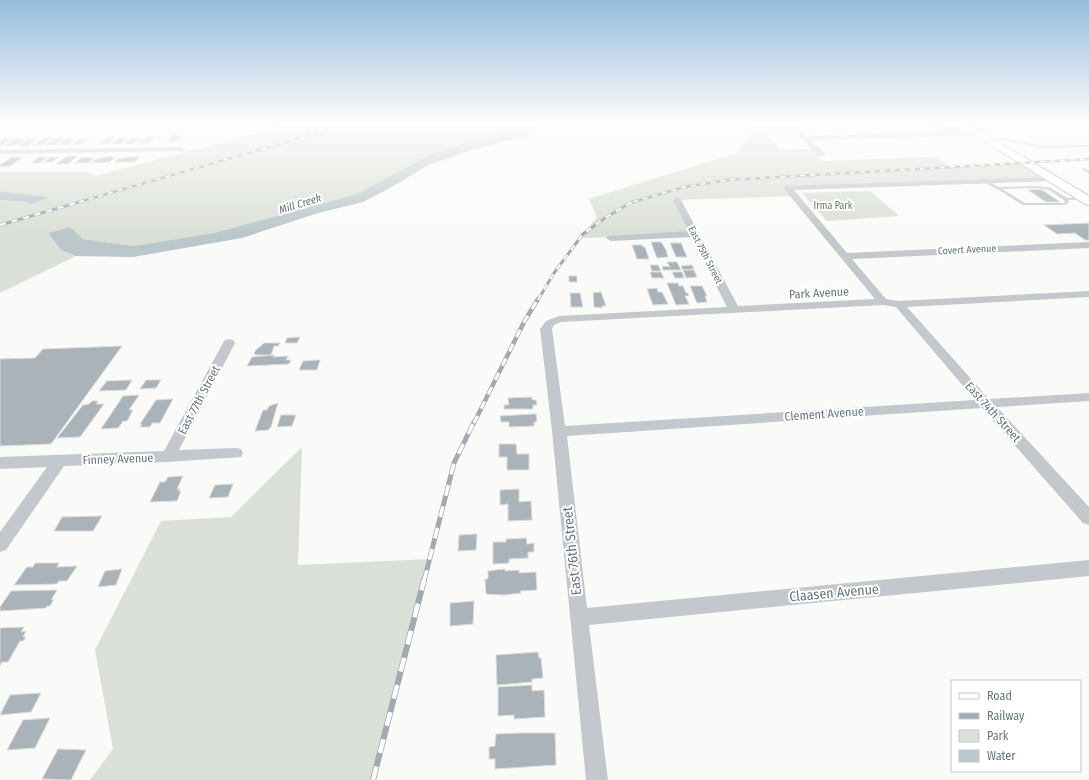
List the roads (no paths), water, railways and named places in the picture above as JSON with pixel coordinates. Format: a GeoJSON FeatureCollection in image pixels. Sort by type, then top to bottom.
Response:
{"type":"FeatureCollection","features":[{"type":"Feature","properties":{"kind":"main road"},"geometry":{"type":"LineString","coordinates":[[1024,161],[1087,200]]}},
{"type":"Feature","properties":{"kind":"street"},"geometry":{"type":"LineString","coordinates":[[883,302],[788,188],[1053,179]]}},
{"type":"Feature","properties":{"kind":"street","name":"East 75th Street"},"geometry":{"type":"LineString","coordinates":[[677,200],[734,310]]}},
{"type":"Feature","properties":{"kind":"street"},"geometry":{"type":"LineString","coordinates":[[611,238],[694,234]]}},
{"type":"Feature","properties":{"kind":"street","name":"Covert Avenue"},"geometry":{"type":"LineString","coordinates":[[846,256],[1089,245]]}},
{"type":"Feature","properties":{"kind":"street","name":"Park Avenue"},"geometry":{"type":"LineString","coordinates":[[550,323],[559,319],[883,302],[899,304],[1089,294]]}},
{"type":"Feature","properties":{"kind":"street","name":"East 74th Street"},"geometry":{"type":"LineString","coordinates":[[899,304],[985,404],[1089,518]]}},
{"type":"Feature","properties":{"kind":"street","name":"East 76th Street"},"geometry":{"type":"LineString","coordinates":[[550,323],[546,329],[559,431],[597,780]]}},
{"type":"Feature","properties":{"kind":"street","name":"East 77th Street"},"geometry":{"type":"LineString","coordinates":[[168,457],[229,343]]}},
{"type":"Feature","properties":{"kind":"street","name":"Clement Avenue"},"geometry":{"type":"LineString","coordinates":[[559,431],[1089,397]]}},
{"type":"Feature","properties":{"kind":"street","name":"Finney Avenue"},"geometry":{"type":"LineString","coordinates":[[0,463],[236,453]]}},
{"type":"Feature","properties":{"kind":"street"},"geometry":{"type":"LineString","coordinates":[[0,545],[59,461]]}},
{"type":"Feature","properties":{"kind":"street","name":"Claasen Avenue"},"geometry":{"type":"LineString","coordinates":[[579,617],[1089,568]]}},
{"type":"Feature","properties":{"kind":"lane"},"geometry":{"type":"LineString","coordinates":[[1084,169],[1089,173]]}},
{"type":"Feature","properties":{"kind":"lane"},"geometry":{"type":"LineString","coordinates":[[984,182],[998,188],[1024,204],[1065,204],[1067,202],[1066,199]]}},
{"type":"Feature","properties":{"kind":"lane"},"geometry":{"type":"LineString","coordinates":[[998,188],[1044,188],[1066,199],[1087,200]]}},
{"type":"Feature","properties":{"kind":"water"},"geometry":{"type":"Polygon","coordinates":[[[417,161],[439,161],[428,165],[363,202],[318,213],[242,238],[133,257],[76,256],[61,250],[48,233],[70,227],[83,239],[133,246],[214,233],[357,194],[417,161]]]}},
{"type":"Feature","properties":{"kind":"water"},"geometry":{"type":"Polygon","coordinates":[[[0,191],[49,198],[31,204],[26,202],[0,200],[0,191]]]}},
{"type":"Feature","properties":{"kind":"railway"},"geometry":{"type":"LineString","coordinates":[[79,202],[219,161]]}},
{"type":"Feature","properties":{"kind":"railway"},"geometry":{"type":"LineString","coordinates":[[633,202],[684,187],[728,180],[1048,161]]}},
{"type":"Feature","properties":{"kind":"railway"},"geometry":{"type":"LineString","coordinates":[[0,225],[83,201]]}},
{"type":"Feature","properties":{"kind":"railway"},"geometry":{"type":"LineString","coordinates":[[538,300],[554,273],[583,234],[605,218],[633,202]]}},
{"type":"Feature","properties":{"kind":"railway"},"geometry":{"type":"LineString","coordinates":[[474,423],[524,322],[538,299]]}},
{"type":"Feature","properties":{"kind":"railway"},"geometry":{"type":"LineString","coordinates":[[424,581],[454,463],[474,422]]}},
{"type":"Feature","properties":{"kind":"railway"},"geometry":{"type":"LineString","coordinates":[[373,780],[424,580]]}},
{"type":"Feature","properties":{"kind":"water label","name":"Mill Creek"},"geometry":{"type":"Point","coordinates":[300,204]}},
{"type":"Feature","properties":{"kind":"park label","name":"Irma Park"},"geometry":{"type":"Point","coordinates":[833,206]}}]}
